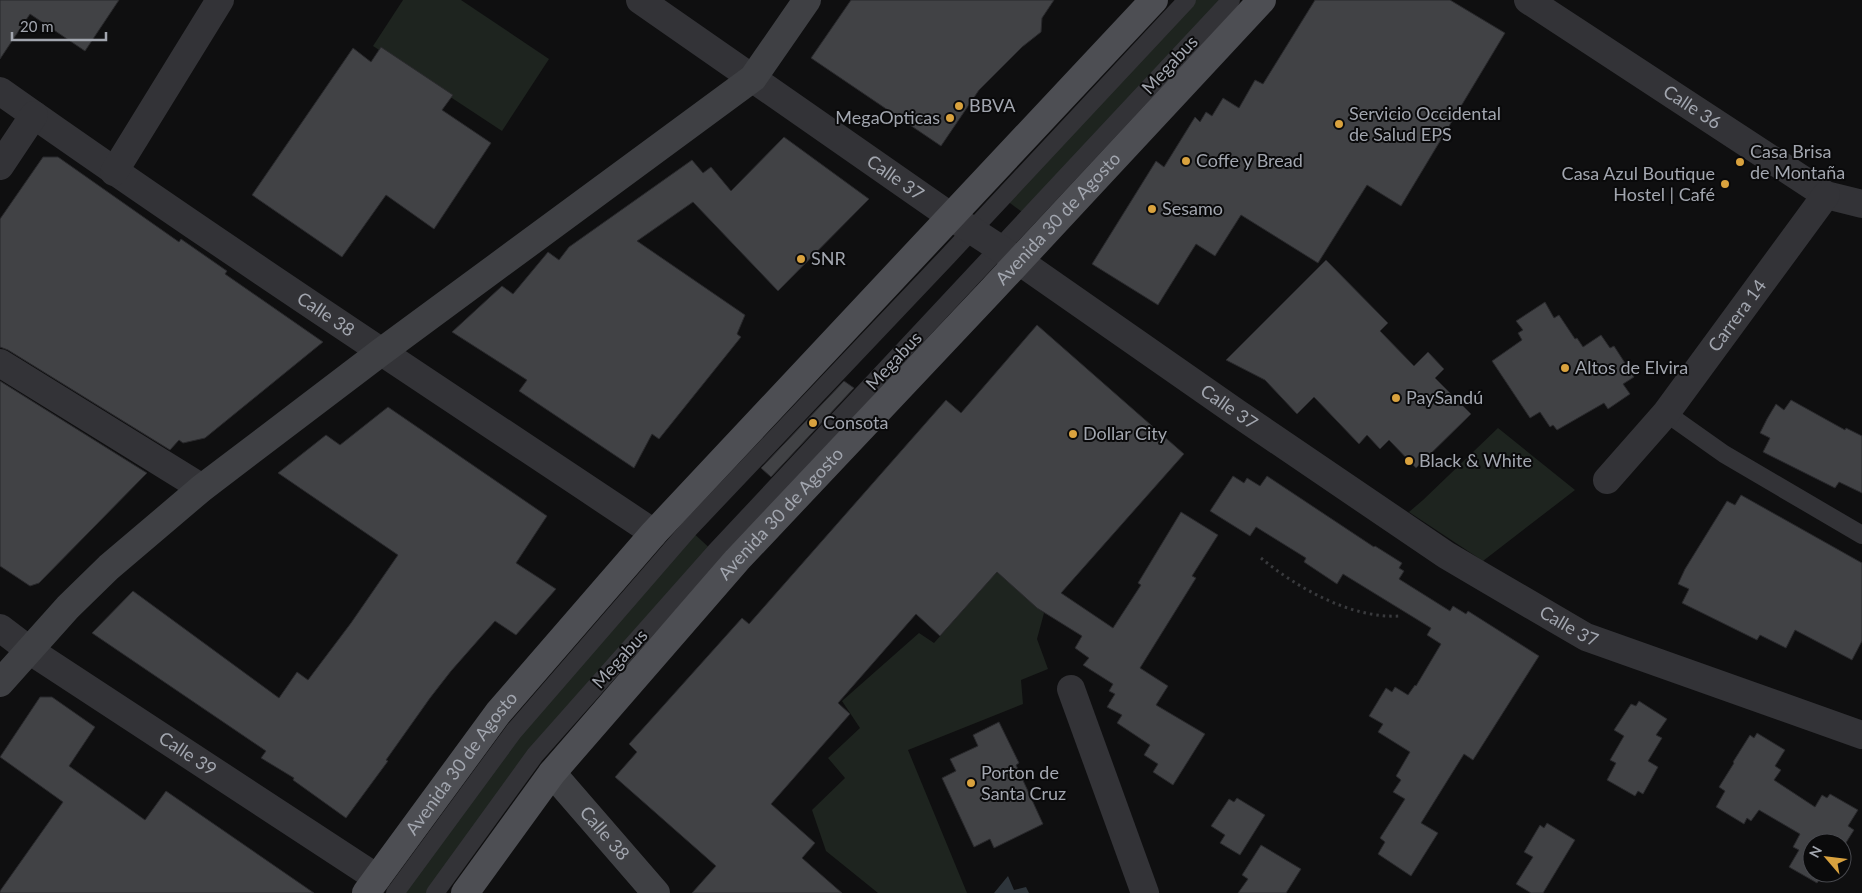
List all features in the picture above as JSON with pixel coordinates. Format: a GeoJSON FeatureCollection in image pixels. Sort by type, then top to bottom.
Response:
{"type":"FeatureCollection","features":[{"type":"Feature","properties":{"kind":"main road","name":"Avenida 30 de Agosto"},"geometry":{"type":"LineString","coordinates":[[379,888],[498,713],[654,533],[961,223],[1154,0]]}},
{"type":"Feature","properties":{"kind":"main road","name":"Avenida 30 de Agosto"},"geometry":{"type":"LineString","coordinates":[[465,893],[552,773],[737,560],[1009,254],[1262,0]]}},
{"type":"Feature","properties":{"kind":"street"},"geometry":{"type":"LineString","coordinates":[[114,172],[220,0]]}},
{"type":"Feature","properties":{"kind":"street","name":"Calle 37"},"geometry":{"type":"LineString","coordinates":[[640,0],[961,223],[1009,254],[1237,413],[1446,555],[1586,637],[1862,735]]}},
{"type":"Feature","properties":{"kind":"street"},"geometry":{"type":"LineString","coordinates":[[0,683],[68,607],[109,567],[202,488],[381,352],[753,78],[807,0]]}},
{"type":"Feature","properties":{"kind":"street","name":"Calle 36"},"geometry":{"type":"LineString","coordinates":[[1528,0],[1826,195],[1862,204]]}},
{"type":"Feature","properties":{"kind":"street","name":"Calle 38"},"geometry":{"type":"LineString","coordinates":[[0,91],[114,172],[654,533]]}},
{"type":"Feature","properties":{"kind":"street"},"geometry":{"type":"LineString","coordinates":[[0,166],[34,115]]}},
{"type":"Feature","properties":{"kind":"street","name":"Carrera 14"},"geometry":{"type":"LineString","coordinates":[[1608,480],[1666,412],[1826,195]]}},
{"type":"Feature","properties":{"kind":"street"},"geometry":{"type":"LineString","coordinates":[[0,363],[202,488]]}},
{"type":"Feature","properties":{"kind":"street","name":"Calle 39"},"geometry":{"type":"LineString","coordinates":[[0,628],[29,650],[379,888]]}},
{"type":"Feature","properties":{"kind":"street"},"geometry":{"type":"LineString","coordinates":[[1071,689],[1145,893]]}},
{"type":"Feature","properties":{"kind":"street","name":"Calle 38"},"geometry":{"type":"LineString","coordinates":[[552,773],[656,893]]}},
{"type":"Feature","properties":{"kind":"lane","name":"Megabus"},"geometry":{"type":"LineString","coordinates":[[379,888],[682,537],[961,223],[1186,0]]}},
{"type":"Feature","properties":{"kind":"lane","name":"Megabus"},"geometry":{"type":"LineString","coordinates":[[435,893],[535,755],[715,552],[1009,254],[1231,0]]}},
{"type":"Feature","properties":{"kind":"lane"},"geometry":{"type":"LineString","coordinates":[[1666,412],[1724,454],[1862,535]]}},
{"type":"Feature","properties":{"kind":"path"},"geometry":{"type":"LineString","coordinates":[[1261,558],[1283,576],[1321,597],[1375,615],[1384,617],[1400,616]]}},
{"type":"Feature","properties":{"kind":"shaded area"},"geometry":{"type":"Polygon","coordinates":[[[403,0],[461,0],[549,59],[502,131],[373,46],[403,0]]]}},
{"type":"Feature","properties":{"kind":"shaded area"},"geometry":{"type":"Polygon","coordinates":[[[1187,0],[1231,0],[1029,217],[1003,198],[1187,0]]]}},
{"type":"Feature","properties":{"kind":"shaded area"},"geometry":{"type":"Polygon","coordinates":[[[1498,428],[1575,490],[1483,561],[1409,512],[1498,428]]]}},
{"type":"Feature","properties":{"kind":"shaded area"},"geometry":{"type":"Polygon","coordinates":[[[689,529],[715,553],[535,755],[435,893],[395,893],[514,731],[689,529]]]}},
{"type":"Feature","properties":{"kind":"shaded area"},"geometry":{"type":"Polygon","coordinates":[[[997,572],[1044,613],[1037,639],[1048,669],[1021,680],[1023,704],[908,750],[967,893],[878,893],[826,851],[812,810],[845,778],[828,758],[860,728],[842,701],[919,633],[934,643],[997,572]]]}},
{"type":"Feature","properties":{"kind":"shaded area"},"geometry":{"type":"Polygon","coordinates":[[[1008,876],[1014,890],[1026,887],[1029,893],[994,893],[1008,876]]]}},
{"type":"Feature","properties":{"kind":"building"},"geometry":{"type":"Polygon","coordinates":[[[0,0],[119,0],[85,51],[30,14],[0,59],[0,0]]]}},
{"type":"Feature","properties":{"kind":"building"},"geometry":{"type":"Polygon","coordinates":[[[851,0],[1054,0],[1042,18],[1041,32],[1022,47],[979,90],[941,146],[811,58],[851,0]]]}},
{"type":"Feature","properties":{"kind":"building"},"geometry":{"type":"Polygon","coordinates":[[[1315,0],[1450,0],[1505,33],[1401,206],[1367,185],[1318,263],[1241,215],[1215,256],[1196,244],[1158,305],[1092,264],[1156,161],[1164,167],[1195,117],[1200,122],[1206,112],[1212,116],[1223,98],[1239,108],[1255,80],[1263,84],[1315,0]]]}},
{"type":"Feature","properties":{"kind":"building"},"geometry":{"type":"Polygon","coordinates":[[[381,47],[453,95],[442,110],[491,143],[434,229],[386,195],[342,257],[252,195],[353,48],[371,62],[381,47]]]}},
{"type":"Feature","properties":{"kind":"building"},"geometry":{"type":"Polygon","coordinates":[[[784,137],[869,199],[778,291],[693,202],[637,241],[745,315],[737,334],[741,337],[659,439],[652,434],[634,468],[519,391],[527,380],[452,332],[502,286],[513,294],[548,252],[559,260],[569,247],[692,160],[703,173],[711,167],[731,191],[784,137]]]}},
{"type":"Feature","properties":{"kind":"building"},"geometry":{"type":"Polygon","coordinates":[[[43,157],[58,157],[179,242],[181,239],[227,271],[225,274],[323,342],[205,438],[183,443],[179,440],[170,450],[8,350],[0,347],[0,219],[43,157]]]}},
{"type":"Feature","properties":{"kind":"building"},"geometry":{"type":"Polygon","coordinates":[[[1326,260],[1388,323],[1380,331],[1414,366],[1428,352],[1444,369],[1435,378],[1471,414],[1416,468],[1389,440],[1380,449],[1367,435],[1359,444],[1314,397],[1297,414],[1265,380],[1226,360],[1326,260]]]}},
{"type":"Feature","properties":{"kind":"building","name":"Altos de Elvira"},"geometry":{"type":"Polygon","coordinates":[[[1545,302],[1554,318],[1559,315],[1575,339],[1577,338],[1583,347],[1601,335],[1610,348],[1614,346],[1634,377],[1623,384],[1630,394],[1608,409],[1604,403],[1557,430],[1553,425],[1550,427],[1540,412],[1530,418],[1492,361],[1522,340],[1518,333],[1523,330],[1516,321],[1545,302]]]}},
{"type":"Feature","properties":{"kind":"building"},"geometry":{"type":"Polygon","coordinates":[[[1037,325],[1184,454],[1061,593],[1113,628],[1141,585],[1138,583],[1181,512],[1218,535],[1192,576],[1196,578],[1140,668],[1168,686],[1156,705],[1205,734],[1173,785],[1153,772],[1158,764],[1144,755],[1150,745],[1117,723],[1122,715],[1107,707],[1115,694],[1109,691],[1113,684],[1083,665],[1089,658],[1075,648],[1082,636],[1037,608],[997,572],[940,636],[916,614],[838,703],[850,714],[771,804],[815,843],[802,858],[842,893],[692,893],[716,866],[615,777],[637,752],[629,744],[742,618],[749,624],[946,400],[961,413],[1037,325]]]}},
{"type":"Feature","properties":{"kind":"building"},"geometry":{"type":"Polygon","coordinates":[[[0,381],[147,473],[39,583],[30,586],[0,566],[0,381]]]}},
{"type":"Feature","properties":{"kind":"building"},"geometry":{"type":"Polygon","coordinates":[[[844,381],[854,388],[771,477],[761,468],[844,381]]]}},
{"type":"Feature","properties":{"kind":"building"},"geometry":{"type":"Polygon","coordinates":[[[1791,400],[1845,430],[1846,428],[1862,436],[1862,493],[1839,482],[1835,488],[1763,452],[1770,438],[1760,433],[1767,419],[1776,404],[1784,410],[1791,400]]]}},
{"type":"Feature","properties":{"kind":"building"},"geometry":{"type":"Polygon","coordinates":[[[388,407],[547,516],[516,563],[556,589],[516,635],[495,621],[430,698],[386,760],[388,761],[346,818],[293,780],[294,778],[261,758],[266,751],[92,633],[133,591],[279,698],[297,672],[308,680],[351,623],[398,555],[278,473],[326,435],[340,445],[388,407]]]}},
{"type":"Feature","properties":{"kind":"building"},"geometry":{"type":"Polygon","coordinates":[[[1233,476],[1244,483],[1247,478],[1260,486],[1267,476],[1374,547],[1402,563],[1399,568],[1404,571],[1399,579],[1450,611],[1453,606],[1466,614],[1468,611],[1539,656],[1473,760],[1464,754],[1421,823],[1438,833],[1411,876],[1378,854],[1385,842],[1380,838],[1405,799],[1393,792],[1401,780],[1396,776],[1410,752],[1378,732],[1383,724],[1369,716],[1386,688],[1392,692],[1395,687],[1408,695],[1416,686],[1441,644],[1427,635],[1431,628],[1343,574],[1337,584],[1304,562],[1306,558],[1256,527],[1250,536],[1210,511],[1233,476]]]}},
{"type":"Feature","properties":{"kind":"building"},"geometry":{"type":"Polygon","coordinates":[[[1741,495],[1862,563],[1862,641],[1852,660],[1795,630],[1786,648],[1760,635],[1757,640],[1682,603],[1689,589],[1678,584],[1685,569],[1727,501],[1735,505],[1741,495]]]}},
{"type":"Feature","properties":{"kind":"building"},"geometry":{"type":"Polygon","coordinates":[[[40,697],[52,697],[95,727],[69,766],[145,820],[166,791],[314,893],[0,893],[63,802],[0,757],[40,697]]]}},
{"type":"Feature","properties":{"kind":"building"},"geometry":{"type":"Polygon","coordinates":[[[1639,701],[1667,719],[1656,735],[1662,738],[1648,761],[1658,767],[1643,794],[1638,791],[1635,796],[1607,780],[1616,763],[1610,760],[1624,736],[1614,730],[1631,704],[1636,706],[1639,701]]]}},
{"type":"Feature","properties":{"kind":"building","name":"Porton de Santa Cruz"},"geometry":{"type":"Polygon","coordinates":[[[999,722],[1019,763],[1016,765],[1043,824],[994,848],[990,839],[974,847],[942,778],[956,771],[950,759],[978,746],[973,735],[999,722]]]}},
{"type":"Feature","properties":{"kind":"building"},"geometry":{"type":"Polygon","coordinates":[[[1757,733],[1785,750],[1775,766],[1781,770],[1774,780],[1815,807],[1822,795],[1827,798],[1830,794],[1858,810],[1848,826],[1854,830],[1852,833],[1802,833],[1802,874],[1789,867],[1799,850],[1793,847],[1800,834],[1759,810],[1751,821],[1747,818],[1744,824],[1716,807],[1725,791],[1719,787],[1750,735],[1754,738],[1757,733]]]}},
{"type":"Feature","properties":{"kind":"building"},"geometry":{"type":"Polygon","coordinates":[[[1237,798],[1265,815],[1240,855],[1220,843],[1225,835],[1211,826],[1229,799],[1234,802],[1237,798]]]}},
{"type":"Feature","properties":{"kind":"building"},"geometry":{"type":"Polygon","coordinates":[[[1547,823],[1575,840],[1543,893],[1531,893],[1516,884],[1533,857],[1524,852],[1540,825],[1544,828],[1547,823]]]}},
{"type":"Feature","properties":{"kind":"building"},"geometry":{"type":"Polygon","coordinates":[[[1261,845],[1301,869],[1286,893],[1238,893],[1248,879],[1242,875],[1261,845]]]}},
{"type":"Feature","properties":{"kind":"place","name":"BBVA"},"geometry":{"type":"Point","coordinates":[959,106]}},
{"type":"Feature","properties":{"kind":"place","name":"MegaOpticas"},"geometry":{"type":"Point","coordinates":[950,118]}},
{"type":"Feature","properties":{"kind":"place","name":"Servicio Occidental de Salud EPS"},"geometry":{"type":"Point","coordinates":[1339,124]}},
{"type":"Feature","properties":{"kind":"place","name":"Coffe y Bread"},"geometry":{"type":"Point","coordinates":[1186,161]}},
{"type":"Feature","properties":{"kind":"place","name":"Casa Brisa de Montaña"},"geometry":{"type":"Point","coordinates":[1740,162]}},
{"type":"Feature","properties":{"kind":"place","name":"Casa Azul Boutique Hostel | Café"},"geometry":{"type":"Point","coordinates":[1725,184]}},
{"type":"Feature","properties":{"kind":"place","name":"Sesamo"},"geometry":{"type":"Point","coordinates":[1152,209]}},
{"type":"Feature","properties":{"kind":"place","name":"SNR"},"geometry":{"type":"Point","coordinates":[801,259]}},
{"type":"Feature","properties":{"kind":"place","name":"Altos de Elvira"},"geometry":{"type":"Point","coordinates":[1565,368]}},
{"type":"Feature","properties":{"kind":"place","name":"PaySandú"},"geometry":{"type":"Point","coordinates":[1396,398]}},
{"type":"Feature","properties":{"kind":"place","name":"Consota"},"geometry":{"type":"Point","coordinates":[813,423]}},
{"type":"Feature","properties":{"kind":"place","name":"Dollar City"},"geometry":{"type":"Point","coordinates":[1073,434]}},
{"type":"Feature","properties":{"kind":"place","name":"Black & White"},"geometry":{"type":"Point","coordinates":[1409,461]}},
{"type":"Feature","properties":{"kind":"place","name":"Porton de Santa Cruz"},"geometry":{"type":"Point","coordinates":[971,783]}}]}
